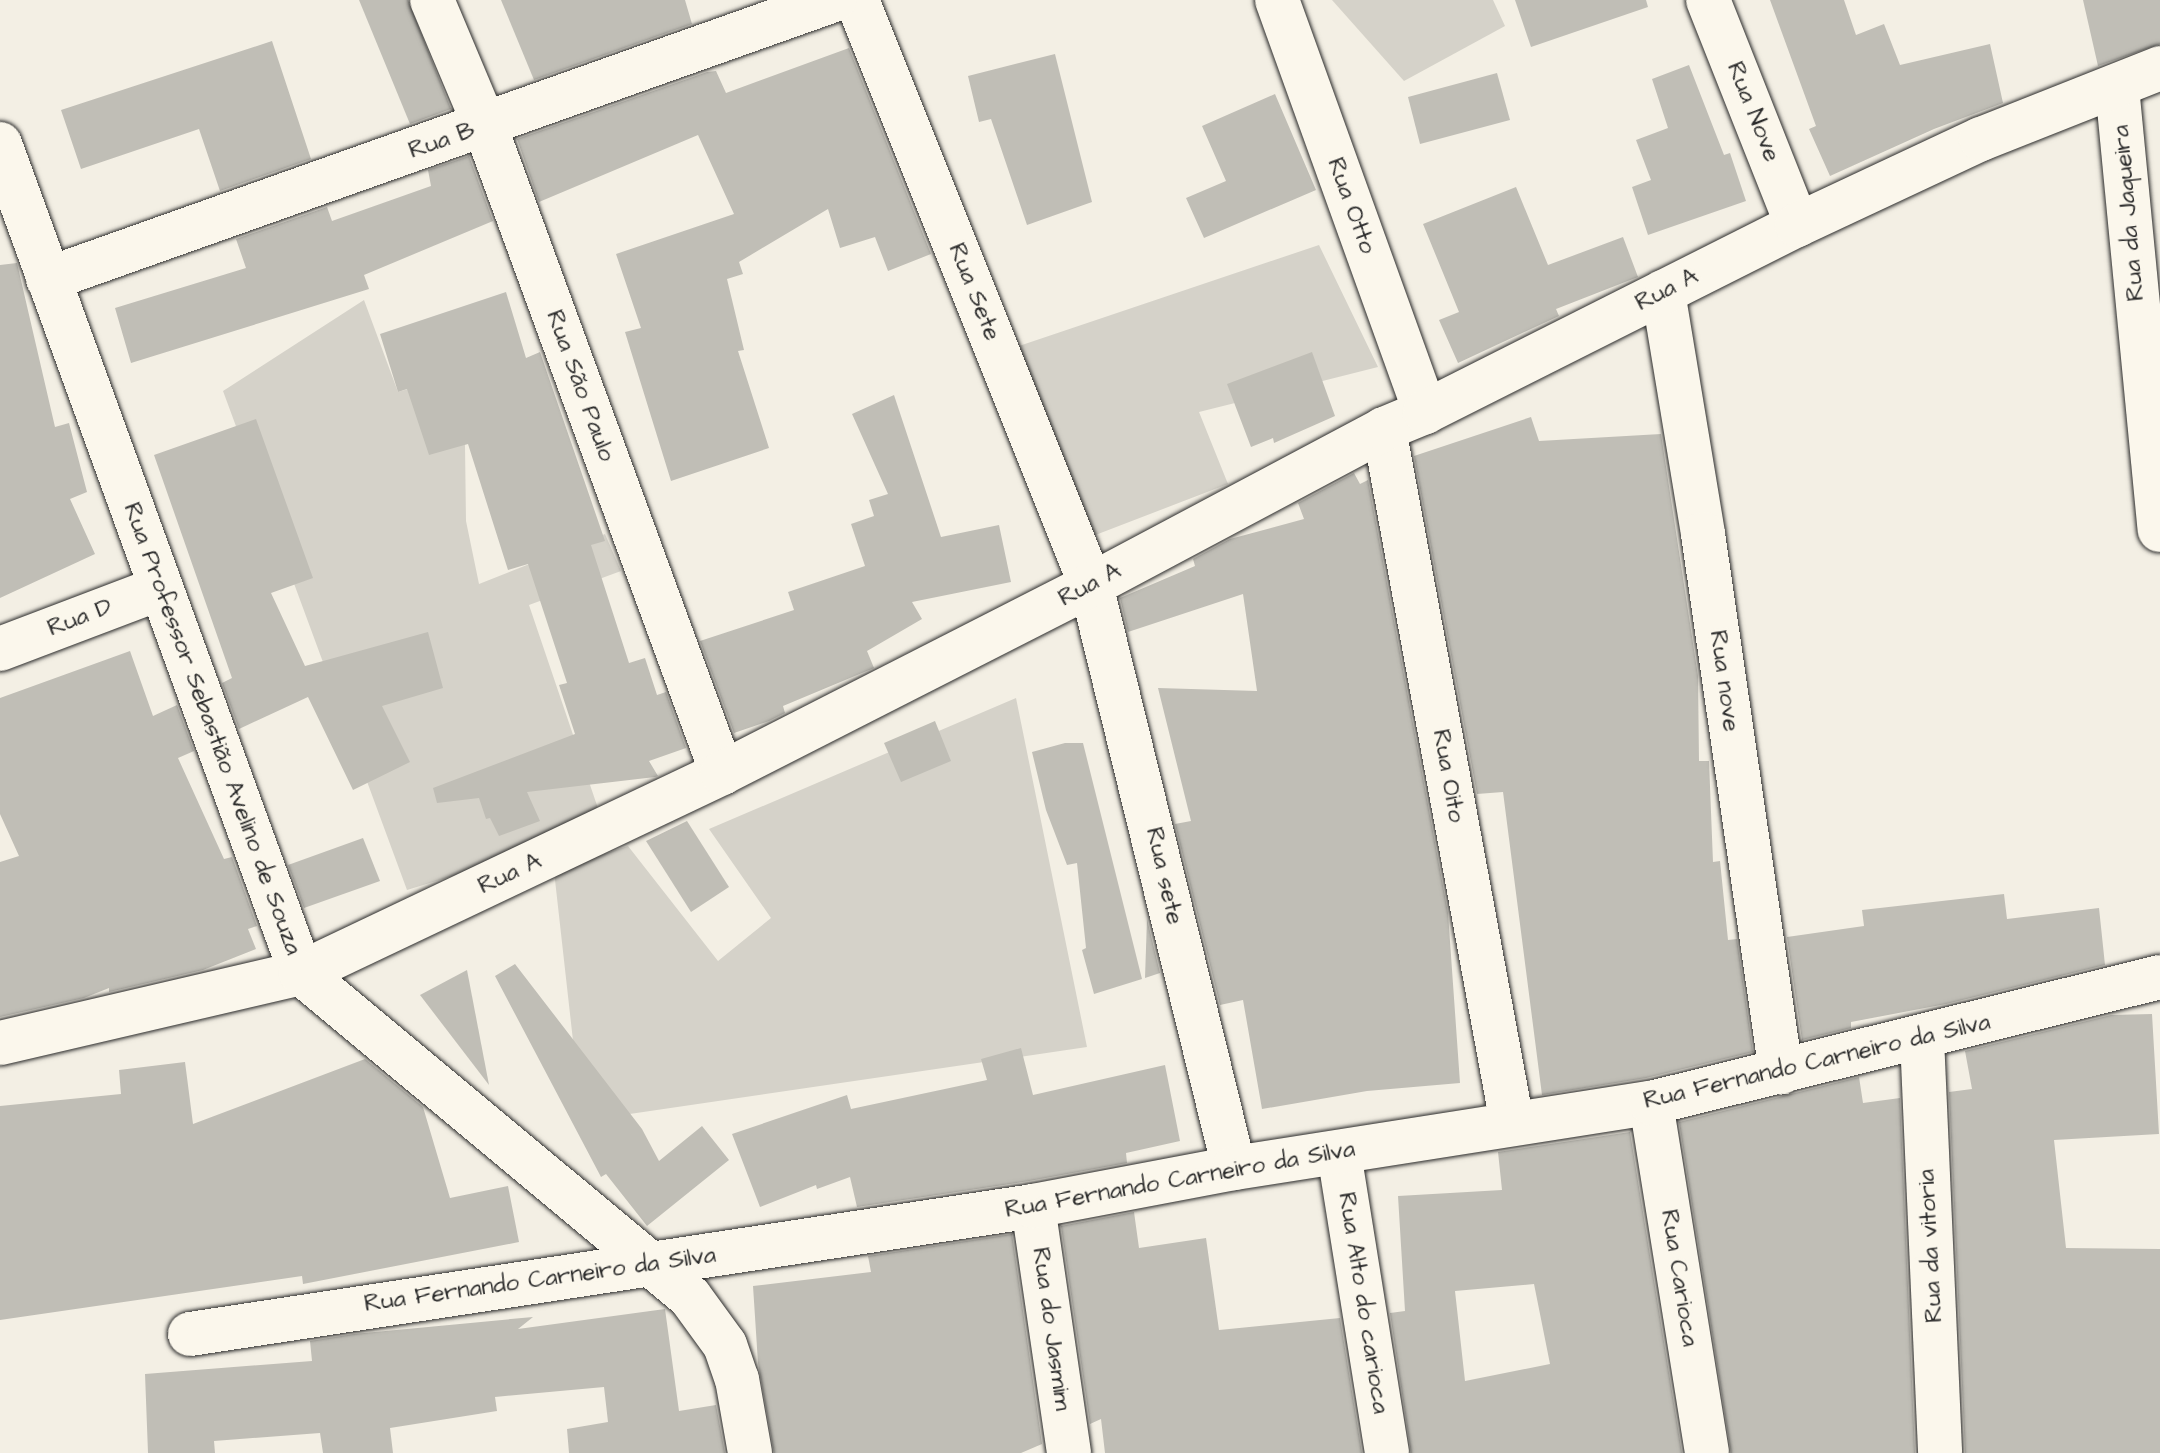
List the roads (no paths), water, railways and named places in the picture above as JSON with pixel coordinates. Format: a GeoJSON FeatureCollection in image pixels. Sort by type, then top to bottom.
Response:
{"type":"FeatureCollection","features":[{"type":"Feature","properties":{"kind":"street","name":"Rua São Paulo"},"geometry":{"type":"LineString","coordinates":[[432,0],[485,126],[722,773]]}},
{"type":"Feature","properties":{"kind":"street","name":"Rua B"},"geometry":{"type":"LineString","coordinates":[[48,279],[834,0]]}},
{"type":"Feature","properties":{"kind":"street","name":"Rua Sete"},"geometry":{"type":"LineString","coordinates":[[857,0],[1091,585]]}},
{"type":"Feature","properties":{"kind":"street","name":"Rua Otto"},"geometry":{"type":"LineString","coordinates":[[1277,0],[1425,412]]}},
{"type":"Feature","properties":{"kind":"street","name":"Rua Nove"},"geometry":{"type":"LineString","coordinates":[[1708,0],[1797,225]]}},
{"type":"Feature","properties":{"kind":"street","name":"Rua A"},"geometry":{"type":"LineString","coordinates":[[0,1043],[301,973],[722,773],[1091,585],[1384,429],[1425,412],[1797,225],[1981,139],[2160,68]]}},
{"type":"Feature","properties":{"kind":"street","name":"Rua da Jaqueira"},"geometry":{"type":"LineString","coordinates":[[2117,87],[2160,530]]}},
{"type":"Feature","properties":{"kind":"street","name":"Rua Professor Sebastião Avelino de Souza"},"geometry":{"type":"LineString","coordinates":[[0,144],[9,199],[48,279],[301,973],[690,1297],[725,1345],[737,1379],[750,1453]]}},
{"type":"Feature","properties":{"kind":"street","name":"Rua nove"},"geometry":{"type":"LineString","coordinates":[[1663,292],[1703,534],[1781,1072]]}},
{"type":"Feature","properties":{"kind":"street","name":"Rua Oito"},"geometry":{"type":"LineString","coordinates":[[1384,429],[1512,1123]]}},
{"type":"Feature","properties":{"kind":"street","name":"Rua sete"},"geometry":{"type":"LineString","coordinates":[[1091,585],[1234,1168]]}},
{"type":"Feature","properties":{"kind":"street","name":"Rua D"},"geometry":{"type":"LineString","coordinates":[[0,649],[161,588]]}},
{"type":"Feature","properties":{"kind":"street","name":"Rua Fernando Carneiro da Silva"},"geometry":{"type":"LineString","coordinates":[[190,1334],[531,1279],[654,1264],[1033,1206],[1234,1168],[1651,1103],[2160,977]]}},
{"type":"Feature","properties":{"kind":"street","name":"Rua da vitoria"},"geometry":{"type":"LineString","coordinates":[[1922,1038],[1940,1453]]}},
{"type":"Feature","properties":{"kind":"street","name":"Rua Carioca"},"geometry":{"type":"LineString","coordinates":[[1651,1103],[1707,1453]]}},
{"type":"Feature","properties":{"kind":"street","name":"Rua Alto do carioca"},"geometry":{"type":"LineString","coordinates":[[1339,1153],[1387,1453]]}},
{"type":"Feature","properties":{"kind":"street","name":"Rua do Jasmim"},"geometry":{"type":"LineString","coordinates":[[1033,1206],[1069,1453]]}}]}
